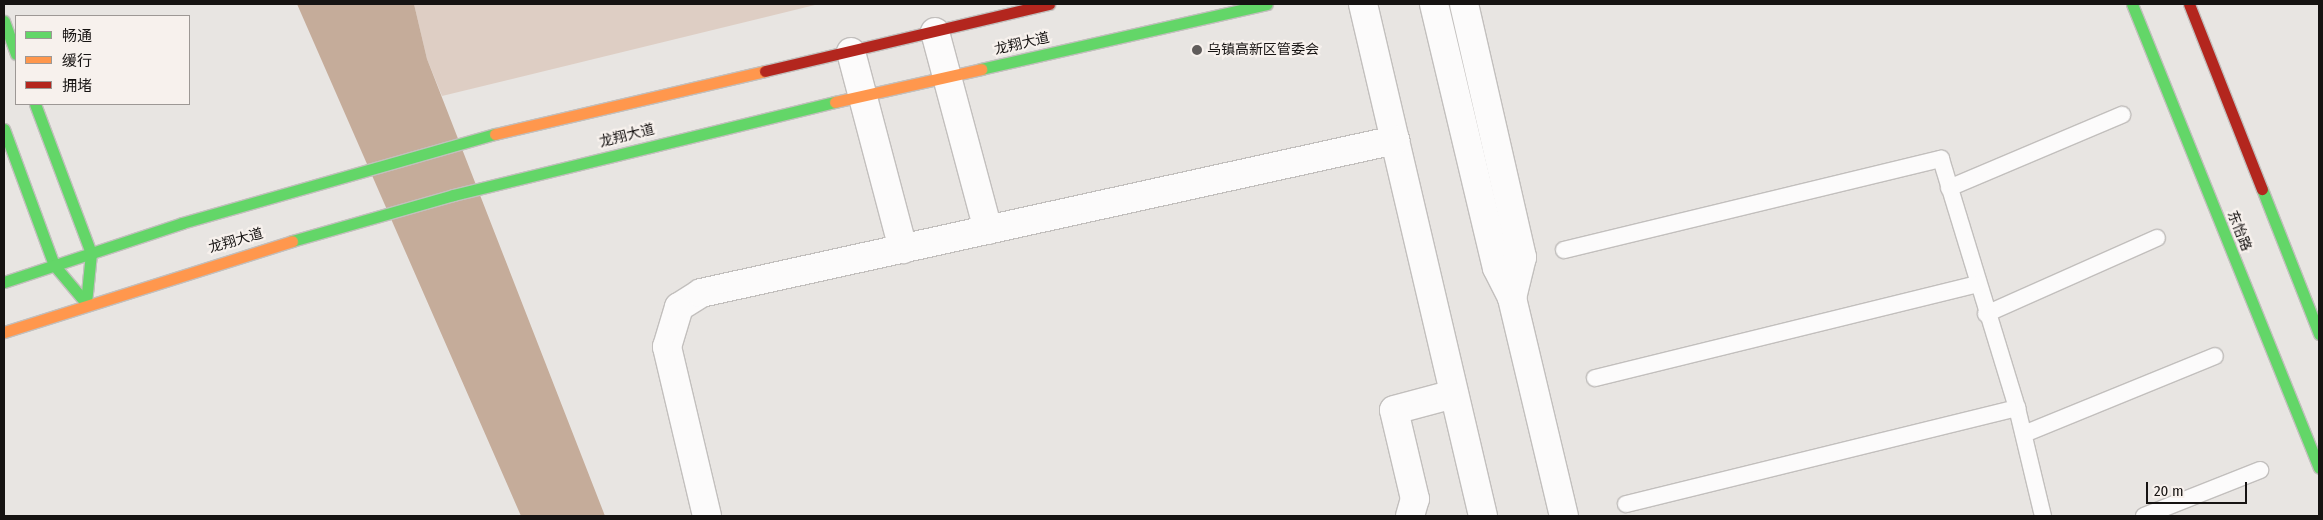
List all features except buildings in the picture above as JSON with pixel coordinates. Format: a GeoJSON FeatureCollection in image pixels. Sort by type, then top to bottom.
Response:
{"type":"FeatureCollection","features":[{"type":"Feature","properties":{"kind":"main road"},"geometry":{"type":"LineString","coordinates":[[4,282],[91,253],[310,186],[477,138],[851,52],[1049,4]]}},
{"type":"Feature","properties":{"kind":"main road","name":"龙翔大道"},"geometry":{"type":"LineString","coordinates":[[4,332],[86,303],[329,230],[498,184],[864,95],[1268,4]]}},
{"type":"Feature","properties":{"kind":"main road","name":"东怡路"},"geometry":{"type":"LineString","coordinates":[[2132,4],[2317,454],[2319,468]]}},
{"type":"Feature","properties":{"kind":"main road"},"geometry":{"type":"LineString","coordinates":[[2189,4],[2319,334]]}},
{"type":"Feature","properties":{"kind":"main road"},"geometry":{"type":"LineString","coordinates":[[4,21],[15,51]]}},
{"type":"Feature","properties":{"kind":"main road"},"geometry":{"type":"LineString","coordinates":[[35,105],[91,253],[86,303]]}},
{"type":"Feature","properties":{"kind":"main road"},"geometry":{"type":"LineString","coordinates":[[4,129],[54,265],[86,303]]}},
{"type":"Feature","properties":{"kind":"street"},"geometry":{"type":"LineString","coordinates":[[1363,4],[1483,516]]}},
{"type":"Feature","properties":{"kind":"street"},"geometry":{"type":"LineString","coordinates":[[1434,4],[1497,268],[1512,298],[1564,516]]}},
{"type":"Feature","properties":{"kind":"street"},"geometry":{"type":"LineString","coordinates":[[1464,4],[1522,257],[1512,298]]}},
{"type":"Feature","properties":{"kind":"street"},"geometry":{"type":"LineString","coordinates":[[935,32],[988,230]]}},
{"type":"Feature","properties":{"kind":"street"},"geometry":{"type":"LineString","coordinates":[[851,52],[864,95],[903,249]]}},
{"type":"Feature","properties":{"kind":"street"},"geometry":{"type":"LineString","coordinates":[[707,516],[667,347],[679,307],[701,293],[1395,140]]}},
{"type":"Feature","properties":{"kind":"street"},"geometry":{"type":"LineString","coordinates":[[1410,516],[1415,499],[1394,410],[1454,394]]}},
{"type":"Feature","properties":{"kind":"lane"},"geometry":{"type":"LineString","coordinates":[[1950,188],[2122,115]]}},
{"type":"Feature","properties":{"kind":"lane"},"geometry":{"type":"LineString","coordinates":[[1564,250],[1941,159],[1986,314],[2017,408],[2043,516]]}},
{"type":"Feature","properties":{"kind":"lane"},"geometry":{"type":"LineString","coordinates":[[1986,314],[2157,238]]}},
{"type":"Feature","properties":{"kind":"lane"},"geometry":{"type":"LineString","coordinates":[[1595,378],[1978,284]]}},
{"type":"Feature","properties":{"kind":"lane"},"geometry":{"type":"LineString","coordinates":[[2024,434],[2215,356]]}},
{"type":"Feature","properties":{"kind":"lane"},"geometry":{"type":"LineString","coordinates":[[1626,504],[2017,408]]}},
{"type":"Feature","properties":{"kind":"lane"},"geometry":{"type":"LineString","coordinates":[[2144,516],[2260,470]]}},
{"type":"Feature","properties":{"kind":"shaded area"},"geometry":{"type":"Polygon","coordinates":[[[297,4],[414,4],[427,59],[605,516],[521,516],[297,4]]]}},
{"type":"Feature","properties":{"kind":"shaded area"},"geometry":{"type":"Polygon","coordinates":[[[414,4],[819,4],[442,96],[427,59],[414,4]]]}},
{"type":"Feature","properties":{"kind":"traffic: fast"},"geometry":{"type":"LineString","coordinates":[[981,69],[1267,4]]}},
{"type":"Feature","properties":{"kind":"traffic: fast"},"geometry":{"type":"LineString","coordinates":[[2132,4],[2319,468]]}},
{"type":"Feature","properties":{"kind":"traffic: fast"},"geometry":{"type":"LineString","coordinates":[[4,21],[15,51]]}},
{"type":"Feature","properties":{"kind":"traffic: fast"},"geometry":{"type":"LineString","coordinates":[[292,241],[453,195],[835,102]]}},
{"type":"Feature","properties":{"kind":"traffic: fast"},"geometry":{"type":"LineString","coordinates":[[35,105],[91,253],[86,303]]}},
{"type":"Feature","properties":{"kind":"traffic: fast"},"geometry":{"type":"LineString","coordinates":[[4,129],[54,265],[86,303]]}},
{"type":"Feature","properties":{"kind":"traffic: fast"},"geometry":{"type":"LineString","coordinates":[[4,282],[182,223],[495,134]]}},
{"type":"Feature","properties":{"kind":"traffic: fast"},"geometry":{"type":"LineString","coordinates":[[2262,189],[2319,334]]}},
{"type":"Feature","properties":{"kind":"traffic: slow"},"geometry":{"type":"LineString","coordinates":[[835,102],[981,69]]}},
{"type":"Feature","properties":{"kind":"traffic: slow"},"geometry":{"type":"LineString","coordinates":[[495,134],[765,71]]}},
{"type":"Feature","properties":{"kind":"traffic: slow"},"geometry":{"type":"LineString","coordinates":[[4,332],[292,241]]}},
{"type":"Feature","properties":{"kind":"traffic: jam"},"geometry":{"type":"LineString","coordinates":[[765,71],[1049,4]]}},
{"type":"Feature","properties":{"kind":"traffic: jam"},"geometry":{"type":"LineString","coordinates":[[2189,4],[2262,189]]}},
{"type":"Feature","properties":{"kind":"place","name":"乌镇高新区管委会"},"geometry":{"type":"Point","coordinates":[1197,50]}}]}
